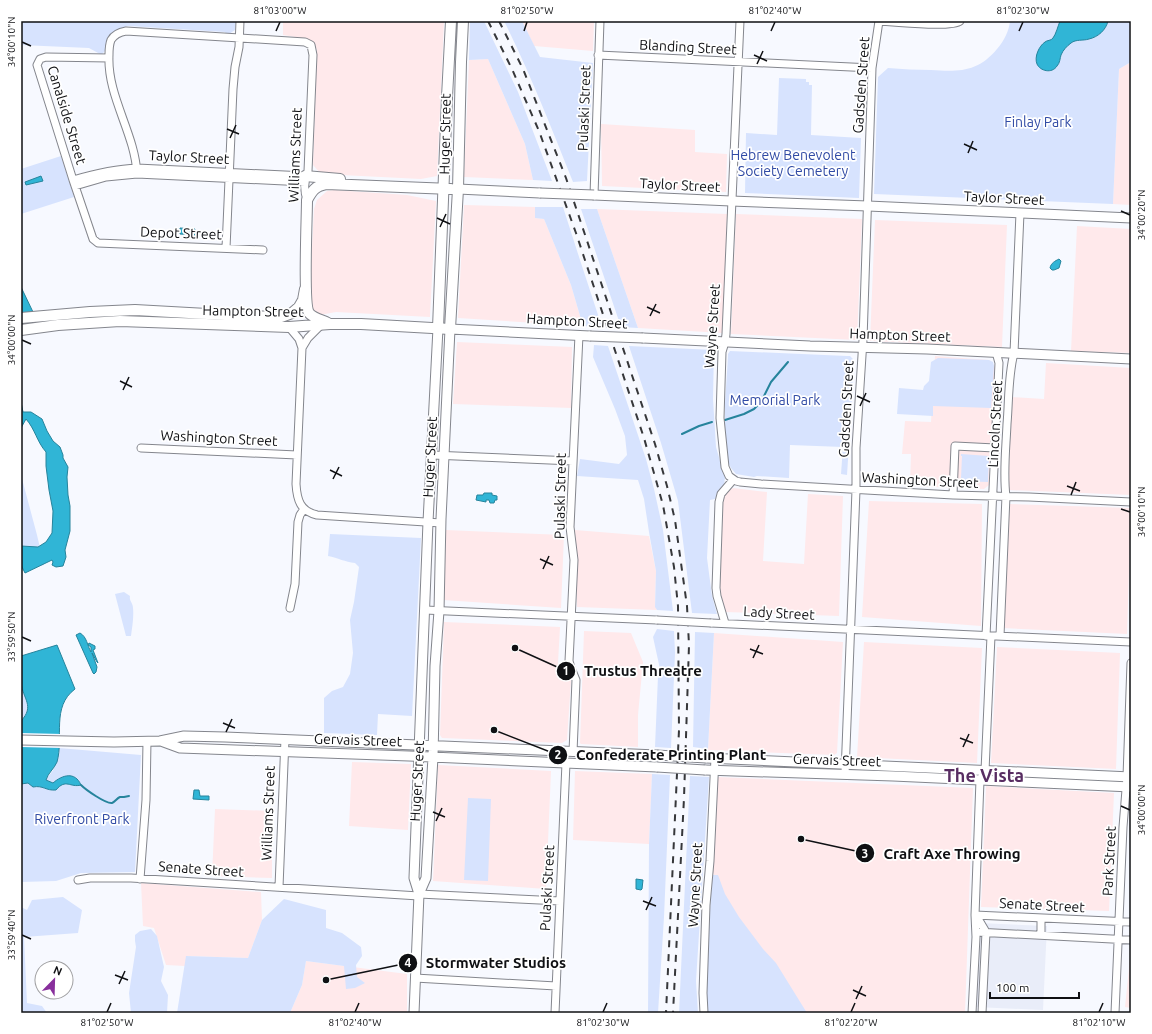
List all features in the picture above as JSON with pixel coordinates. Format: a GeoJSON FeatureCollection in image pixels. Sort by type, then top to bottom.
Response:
{"type":"FeatureCollection","features":[{"type":"Feature","properties":{"kind":"highway","name":"Huger Street"},"geometry":{"type":"LineString","coordinates":[[438,328],[451,21]]}},
{"type":"Feature","properties":{"kind":"highway","name":"Huger Street"},"geometry":{"type":"LineString","coordinates":[[450,329],[458,189],[463,21]]}},
{"type":"Feature","properties":{"kind":"highway"},"geometry":{"type":"LineString","coordinates":[[305,179],[339,178],[359,185]]}},
{"type":"Feature","properties":{"kind":"highway","name":"Taylor Street"},"geometry":{"type":"LineString","coordinates":[[307,200],[316,187],[322,185],[458,189]]}},
{"type":"Feature","properties":{"kind":"highway","name":"Williams Street"},"geometry":{"type":"LineString","coordinates":[[305,289],[307,200]]}},
{"type":"Feature","properties":{"kind":"highway"},"geometry":{"type":"LineString","coordinates":[[305,289],[308,312],[325,324]]}},
{"type":"Feature","properties":{"kind":"highway","name":"Hampton Street"},"geometry":{"type":"LineString","coordinates":[[21,318],[135,310],[243,316],[281,316],[292,313],[299,308],[303,300],[305,289]]}},
{"type":"Feature","properties":{"kind":"highway","name":"Hampton Street"},"geometry":{"type":"LineString","coordinates":[[21,330],[120,321],[289,328],[325,324],[450,329]]}},
{"type":"Feature","properties":{"kind":"main road","name":"Taylor Street"},"geometry":{"type":"LineString","coordinates":[[458,189],[1131,218]]}},
{"type":"Feature","properties":{"kind":"main road","name":"Huger Street"},"geometry":{"type":"LineString","coordinates":[[414,1013],[419,895],[414,878],[428,522],[438,328]]}},
{"type":"Feature","properties":{"kind":"main road","name":"Huger Street"},"geometry":{"type":"LineString","coordinates":[[419,895],[426,878],[433,757],[435,666],[439,611],[441,523],[450,329]]}},
{"type":"Feature","properties":{"kind":"main road","name":"Hampton Street"},"geometry":{"type":"LineString","coordinates":[[450,329],[1131,359]]}},
{"type":"Feature","properties":{"kind":"main road","name":"Gervais Street"},"geometry":{"type":"LineString","coordinates":[[21,740],[84,742],[160,741],[191,736],[657,755],[980,780],[1128,787]]}},
{"type":"Feature","properties":{"kind":"main road","name":"Gervais Street"},"geometry":{"type":"LineString","coordinates":[[160,741],[180,748],[433,757],[710,770],[985,771],[1129,777]]}},
{"type":"Feature","properties":{"kind":"main road"},"geometry":{"type":"LineString","coordinates":[[566,763],[570,758],[592,757],[596,753]]}},
{"type":"Feature","properties":{"kind":"street"},"geometry":{"type":"LineString","coordinates":[[226,248],[235,67],[239,47],[240,21]]}},
{"type":"Feature","properties":{"kind":"street","name":"Pulaski Street"},"geometry":{"type":"LineString","coordinates":[[594,195],[600,21]]}},
{"type":"Feature","properties":{"kind":"street","name":"Wayne Street"},"geometry":{"type":"LineString","coordinates":[[733,480],[725,467],[720,418],[722,352],[725,342],[740,21]]}},
{"type":"Feature","properties":{"kind":"street"},"geometry":{"type":"LineString","coordinates":[[879,21],[942,22],[952,24],[960,21]]}},
{"type":"Feature","properties":{"kind":"street","name":"Gadsden Street"},"geometry":{"type":"LineString","coordinates":[[845,770],[857,430],[863,347],[872,68],[879,21]]}},
{"type":"Feature","properties":{"kind":"street"},"geometry":{"type":"LineString","coordinates":[[137,171],[130,142],[109,75],[109,45],[111,40],[120,32],[126,31],[239,38]]}},
{"type":"Feature","properties":{"kind":"street","name":"Williams Street"},"geometry":{"type":"LineString","coordinates":[[239,38],[306,42],[311,45],[313,55],[311,110],[308,171],[305,179],[305,194],[307,200]]}},
{"type":"Feature","properties":{"kind":"street","name":"Blanding Street"},"geometry":{"type":"LineString","coordinates":[[598,55],[872,68]]}},
{"type":"Feature","properties":{"kind":"street","name":"Canalside Street"},"geometry":{"type":"LineString","coordinates":[[98,243],[93,239],[37,65],[40,60],[46,57],[109,58]]}},
{"type":"Feature","properties":{"kind":"street","name":"Taylor Street"},"geometry":{"type":"LineString","coordinates":[[74,183],[105,172],[119,169],[305,179]]}},
{"type":"Feature","properties":{"kind":"street","name":"Lincoln Street"},"geometry":{"type":"LineString","coordinates":[[1000,636],[1006,496],[1006,451],[1010,367],[1014,353],[1020,213]]}},
{"type":"Feature","properties":{"kind":"street","name":"Depot Street"},"geometry":{"type":"LineString","coordinates":[[98,243],[263,250]]}},
{"type":"Feature","properties":{"kind":"street"},"geometry":{"type":"LineString","coordinates":[[302,348],[308,338],[325,324]]}},
{"type":"Feature","properties":{"kind":"street"},"geometry":{"type":"LineString","coordinates":[[289,328],[299,339],[302,348],[296,484],[299,502],[304,509],[311,514],[317,515],[441,523]]}},
{"type":"Feature","properties":{"kind":"street","name":"Pulaski Street"},"geometry":{"type":"LineString","coordinates":[[573,752],[576,680],[569,661],[574,560],[570,527],[579,335]]}},
{"type":"Feature","properties":{"kind":"street","name":"Lincoln Street"},"geometry":{"type":"LineString","coordinates":[[972,1013],[976,932],[980,780],[985,771],[988,636],[999,363],[996,352]]}},
{"type":"Feature","properties":{"kind":"street"},"geometry":{"type":"LineString","coordinates":[[953,495],[956,446],[995,448]]}},
{"type":"Feature","properties":{"kind":"street","name":"Washington Street"},"geometry":{"type":"LineString","coordinates":[[141,448],[297,455]]}},
{"type":"Feature","properties":{"kind":"street"},"geometry":{"type":"LineString","coordinates":[[432,455],[573,461]]}},
{"type":"Feature","properties":{"kind":"street"},"geometry":{"type":"LineString","coordinates":[[724,624],[716,588],[719,502],[721,494],[733,480]]}},
{"type":"Feature","properties":{"kind":"street","name":"Washington Street"},"geometry":{"type":"LineString","coordinates":[[733,480],[740,482],[856,490],[1131,502]]}},
{"type":"Feature","properties":{"kind":"street"},"geometry":{"type":"LineString","coordinates":[[290,608],[295,584],[297,526],[300,515],[304,509]]}},
{"type":"Feature","properties":{"kind":"street","name":"Lady Street"},"geometry":{"type":"LineString","coordinates":[[425,610],[1131,642]]}},
{"type":"Feature","properties":{"kind":"street","name":"Park Street"},"geometry":{"type":"LineString","coordinates":[[1115,1013],[1119,922],[1129,777],[1131,663]]}},
{"type":"Feature","properties":{"kind":"street","name":"Williams Street"},"geometry":{"type":"LineString","coordinates":[[278,887],[285,740]]}},
{"type":"Feature","properties":{"kind":"street"},"geometry":{"type":"LineString","coordinates":[[140,879],[146,800],[147,741]]}},
{"type":"Feature","properties":{"kind":"street","name":"Wayne Street"},"geometry":{"type":"LineString","coordinates":[[704,1013],[703,993],[706,905],[710,861],[711,758]]}},
{"type":"Feature","properties":{"kind":"street","name":"Pulaski Street"},"geometry":{"type":"LineString","coordinates":[[555,1013],[566,763]]}},
{"type":"Feature","properties":{"kind":"street","name":"Senate Street"},"geometry":{"type":"LineString","coordinates":[[78,880],[121,877],[419,895],[560,901]]}},
{"type":"Feature","properties":{"kind":"street"},"geometry":{"type":"LineString","coordinates":[[976,914],[986,932],[982,1013]]}},
{"type":"Feature","properties":{"kind":"street","name":"Senate Street"},"geometry":{"type":"LineString","coordinates":[[976,914],[1131,922]]}},
{"type":"Feature","properties":{"kind":"street"},"geometry":{"type":"LineString","coordinates":[[1041,918],[1041,935]]}},
{"type":"Feature","properties":{"kind":"street"},"geometry":{"type":"LineString","coordinates":[[976,932],[1131,940]]}},
{"type":"Feature","properties":{"kind":"street"},"geometry":{"type":"LineString","coordinates":[[415,978],[556,986]]}},
{"type":"Feature","properties":{"kind":"shaded area"},"geometry":{"type":"Polygon","coordinates":[[[283,21],[444,21],[437,176],[421,179],[321,174],[313,165],[317,50],[314,43],[308,39],[283,35],[283,21]]]}},
{"type":"Feature","properties":{"kind":"shaded area"},"geometry":{"type":"Polygon","coordinates":[[[522,21],[594,21],[593,51],[534,46],[522,21]]]}},
{"type":"Feature","properties":{"kind":"shaded area"},"geometry":{"type":"Polygon","coordinates":[[[488,59],[525,144],[533,180],[464,177],[469,60],[488,59]]]}},
{"type":"Feature","properties":{"kind":"shaded area"},"geometry":{"type":"Polygon","coordinates":[[[1131,62],[1131,205],[1113,204],[1119,69],[1131,62]]]}},
{"type":"Feature","properties":{"kind":"shaded area"},"geometry":{"type":"Polygon","coordinates":[[[601,124],[695,130],[695,152],[727,154],[726,192],[602,186],[601,124]]]}},
{"type":"Feature","properties":{"kind":"shaded area"},"geometry":{"type":"Polygon","coordinates":[[[334,190],[407,195],[436,201],[430,317],[336,312],[320,315],[313,312],[309,306],[314,209],[317,200],[327,191],[334,190]]]}},
{"type":"Feature","properties":{"kind":"shaded area"},"geometry":{"type":"Polygon","coordinates":[[[464,205],[535,207],[535,218],[544,219],[571,285],[583,326],[458,318],[464,205]]]}},
{"type":"Feature","properties":{"kind":"shaded area"},"geometry":{"type":"Polygon","coordinates":[[[597,209],[727,214],[723,333],[638,328],[597,209]]]}},
{"type":"Feature","properties":{"kind":"shaded area"},"geometry":{"type":"Polygon","coordinates":[[[736,214],[862,219],[857,340],[731,334],[736,214]]]}},
{"type":"Feature","properties":{"kind":"shaded area"},"geometry":{"type":"Polygon","coordinates":[[[875,220],[1007,225],[1002,347],[870,341],[875,220]]]}},
{"type":"Feature","properties":{"kind":"shaded area"},"geometry":{"type":"Polygon","coordinates":[[[1077,226],[1131,229],[1131,353],[1071,351],[1077,226]]]}},
{"type":"Feature","properties":{"kind":"shaded area"},"geometry":{"type":"Polygon","coordinates":[[[457,342],[572,347],[571,408],[453,404],[457,342]]]}},
{"type":"Feature","properties":{"kind":"shaded area"},"geometry":{"type":"Polygon","coordinates":[[[935,356],[989,360],[995,367],[989,485],[984,489],[910,486],[911,454],[902,454],[905,421],[931,422],[935,356]]]}},
{"type":"Feature","properties":{"kind":"shaded area"},"geometry":{"type":"Polygon","coordinates":[[[1046,363],[1131,368],[1131,495],[1008,490],[1012,397],[1044,399],[1046,363]]]}},
{"type":"Feature","properties":{"kind":"shaded area"},"geometry":{"type":"Polygon","coordinates":[[[733,488],[767,492],[763,561],[804,564],[808,494],[843,496],[839,616],[725,612],[719,592],[723,499],[726,493],[733,488]]]}},
{"type":"Feature","properties":{"kind":"shaded area"},"geometry":{"type":"Polygon","coordinates":[[[869,501],[982,504],[981,626],[862,617],[869,501]]]}},
{"type":"Feature","properties":{"kind":"shaded area"},"geometry":{"type":"Polygon","coordinates":[[[1008,504],[1131,508],[1127,634],[1003,628],[1008,504]]]}},
{"type":"Feature","properties":{"kind":"shaded area"},"geometry":{"type":"Polygon","coordinates":[[[446,530],[564,535],[561,608],[443,600],[446,530]]]}},
{"type":"Feature","properties":{"kind":"shaded area"},"geometry":{"type":"Polygon","coordinates":[[[575,530],[649,536],[656,571],[655,606],[657,610],[577,607],[575,530]]]}},
{"type":"Feature","properties":{"kind":"shaded area"},"geometry":{"type":"Polygon","coordinates":[[[444,622],[560,627],[558,663],[571,680],[567,740],[562,743],[442,738],[440,735],[444,622]]]}},
{"type":"Feature","properties":{"kind":"shaded area"},"geometry":{"type":"Polygon","coordinates":[[[584,631],[631,633],[643,662],[638,715],[638,747],[580,743],[584,631]]]}},
{"type":"Feature","properties":{"kind":"shaded area"},"geometry":{"type":"Polygon","coordinates":[[[714,633],[843,642],[837,753],[834,755],[708,750],[714,633]]]}},
{"type":"Feature","properties":{"kind":"shaded area"},"geometry":{"type":"Polygon","coordinates":[[[864,642],[982,648],[977,763],[857,757],[864,642]]]}},
{"type":"Feature","properties":{"kind":"shaded area"},"geometry":{"type":"Polygon","coordinates":[[[997,647],[1120,653],[1116,769],[991,763],[997,647]]]}},
{"type":"Feature","properties":{"kind":"shaded area"},"geometry":{"type":"Polygon","coordinates":[[[352,762],[411,764],[408,830],[349,826],[352,762]]]}},
{"type":"Feature","properties":{"kind":"shaded area"},"geometry":{"type":"Polygon","coordinates":[[[438,765],[551,771],[546,889],[433,881],[438,765]]]}},
{"type":"Feature","properties":{"kind":"shaded area"},"geometry":{"type":"Polygon","coordinates":[[[575,771],[652,774],[649,844],[573,840],[575,771]]]}},
{"type":"Feature","properties":{"kind":"shaded area"},"geometry":{"type":"Polygon","coordinates":[[[718,777],[973,788],[965,1013],[803,1013],[754,942],[721,889],[712,871],[718,777]]]}},
{"type":"Feature","properties":{"kind":"shaded area"},"geometry":{"type":"Polygon","coordinates":[[[986,786],[1114,793],[1109,911],[981,907],[986,786]]]}},
{"type":"Feature","properties":{"kind":"shaded area"},"geometry":{"type":"Polygon","coordinates":[[[215,809],[272,811],[272,878],[212,876],[215,809]]]}},
{"type":"Feature","properties":{"kind":"shaded area"},"geometry":{"type":"Polygon","coordinates":[[[141,883],[261,892],[262,920],[248,958],[187,956],[185,966],[166,965],[154,928],[143,926],[141,883]]]}},
{"type":"Feature","properties":{"kind":"shaded area"},"geometry":{"type":"Polygon","coordinates":[[[979,923],[1047,926],[1043,1010],[976,1007],[979,923]]]}},
{"type":"Feature","properties":{"kind":"shaded area"},"geometry":{"type":"Polygon","coordinates":[[[1131,949],[1131,1008],[1125,1007],[1131,949]]]}},
{"type":"Feature","properties":{"kind":"shaded area"},"geometry":{"type":"Polygon","coordinates":[[[306,961],[407,974],[407,1013],[290,1013],[302,985],[306,961]]]}},
{"type":"Feature","properties":{"kind":"green space"},"geometry":{"type":"Polygon","coordinates":[[[21,21],[236,21],[235,30],[229,34],[226,34],[225,32],[128,26],[118,30],[106,46],[105,51],[100,54],[89,48],[21,45],[21,21]]]}},
{"type":"Feature","properties":{"kind":"green space"},"geometry":{"type":"Polygon","coordinates":[[[470,21],[484,21],[518,92],[552,181],[533,180],[525,144],[488,59],[469,60],[470,21]]]}},
{"type":"Feature","properties":{"kind":"green space"},"geometry":{"type":"Polygon","coordinates":[[[504,21],[522,21],[540,57],[593,63],[587,181],[573,182],[531,80],[504,21]]]}},
{"type":"Feature","properties":{"kind":"green space","name":"Finlay Park"},"geometry":{"type":"Polygon","coordinates":[[[1010,21],[1131,21],[1131,62],[1119,69],[1113,204],[874,194],[878,77],[888,68],[950,71],[967,69],[975,66],[990,57],[1000,46],[1007,32],[1010,21]]]}},
{"type":"Feature","properties":{"kind":"green space","name":"Hebrew Benevolent Society Cemetery"},"geometry":{"type":"Polygon","coordinates":[[[779,78],[806,79],[806,82],[809,82],[809,85],[812,85],[811,135],[861,138],[859,198],[745,193],[746,133],[777,135],[779,78]]]}},
{"type":"Feature","properties":{"kind":"green space"},"geometry":{"type":"Polygon","coordinates":[[[61,156],[74,197],[21,214],[21,169],[61,156]]]}},
{"type":"Feature","properties":{"kind":"green space"},"geometry":{"type":"Polygon","coordinates":[[[535,207],[563,207],[602,327],[583,326],[571,285],[544,219],[535,218],[535,207]]]}},
{"type":"Feature","properties":{"kind":"green space"},"geometry":{"type":"Polygon","coordinates":[[[581,209],[597,209],[638,328],[621,327],[581,209]]]}},
{"type":"Feature","properties":{"kind":"green space"},"geometry":{"type":"Polygon","coordinates":[[[594,345],[608,346],[646,459],[663,530],[673,611],[657,610],[655,607],[656,571],[644,499],[638,480],[577,476],[580,459],[619,464],[627,455],[625,436],[593,357],[594,345]]]}},
{"type":"Feature","properties":{"kind":"green space"},"geometry":{"type":"Polygon","coordinates":[[[629,346],[714,350],[713,399],[716,447],[725,478],[724,485],[715,499],[710,500],[707,558],[712,596],[717,614],[692,613],[678,501],[661,443],[629,346]]]}},
{"type":"Feature","properties":{"kind":"green space","name":"Memorial Park"},"geometry":{"type":"Polygon","coordinates":[[[730,351],[850,356],[853,359],[847,475],[841,474],[843,447],[790,445],[789,478],[754,477],[736,474],[728,462],[725,429],[728,354],[730,351]]]}},
{"type":"Feature","properties":{"kind":"green space"},"geometry":{"type":"Polygon","coordinates":[[[938,358],[989,360],[993,362],[991,408],[933,406],[933,416],[897,414],[899,388],[923,390],[924,386],[929,381],[931,362],[938,358]]]}},
{"type":"Feature","properties":{"kind":"green space"},"geometry":{"type":"Polygon","coordinates":[[[961,454],[989,456],[988,482],[956,481],[961,478],[961,454]]]}},
{"type":"Feature","properties":{"kind":"green space"},"geometry":{"type":"Polygon","coordinates":[[[21,475],[44,565],[21,571],[21,475]]]}},
{"type":"Feature","properties":{"kind":"green space"},"geometry":{"type":"Polygon","coordinates":[[[330,534],[421,538],[412,716],[378,714],[377,735],[324,733],[324,698],[332,691],[343,687],[350,674],[353,653],[350,620],[359,567],[355,563],[328,556],[330,534]]]}},
{"type":"Feature","properties":{"kind":"green space"},"geometry":{"type":"Polygon","coordinates":[[[124,592],[130,596],[133,606],[131,636],[126,636],[115,594],[124,592]]]}},
{"type":"Feature","properties":{"kind":"green space"},"geometry":{"type":"Polygon","coordinates":[[[657,629],[674,631],[675,653],[671,748],[655,747],[658,676],[660,669],[653,637],[657,629]]]}},
{"type":"Feature","properties":{"kind":"green space"},"geometry":{"type":"Polygon","coordinates":[[[695,632],[714,633],[708,749],[693,747],[695,632]]]}},
{"type":"Feature","properties":{"kind":"green space"},"geometry":{"type":"Polygon","coordinates":[[[21,682],[28,707],[25,716],[21,721],[21,682]]]}},
{"type":"Feature","properties":{"kind":"green space","name":"Riverfront Park"},"geometry":{"type":"Polygon","coordinates":[[[59,748],[141,755],[135,872],[81,873],[56,881],[21,882],[21,784],[46,778],[52,772],[56,764],[59,748]]]}},
{"type":"Feature","properties":{"kind":"green space"},"geometry":{"type":"Polygon","coordinates":[[[652,774],[670,775],[658,1013],[648,1013],[649,844],[652,774]]]}},
{"type":"Feature","properties":{"kind":"green space"},"geometry":{"type":"Polygon","coordinates":[[[690,776],[709,777],[696,981],[698,1013],[679,1013],[690,776]]]}},
{"type":"Feature","properties":{"kind":"green space"},"geometry":{"type":"Polygon","coordinates":[[[468,798],[491,799],[488,881],[464,880],[468,798]]]}},
{"type":"Feature","properties":{"kind":"green space"},"geometry":{"type":"Polygon","coordinates":[[[712,875],[718,875],[725,894],[739,917],[763,949],[776,963],[807,1013],[707,1013],[706,999],[712,875]]]}},
{"type":"Feature","properties":{"kind":"green space"},"geometry":{"type":"Polygon","coordinates":[[[63,897],[82,910],[78,933],[24,937],[27,1003],[42,1006],[47,1013],[21,1013],[21,907],[27,910],[32,900],[63,897]]]}},
{"type":"Feature","properties":{"kind":"green space"},"geometry":{"type":"Polygon","coordinates":[[[284,899],[326,910],[326,928],[342,933],[361,947],[362,956],[356,965],[357,977],[365,983],[355,988],[346,989],[344,966],[306,961],[302,985],[290,1013],[177,1013],[186,956],[248,958],[262,920],[284,899]]]}},
{"type":"Feature","properties":{"kind":"green space"},"geometry":{"type":"Polygon","coordinates":[[[151,929],[157,936],[164,967],[161,981],[168,995],[167,1013],[131,1013],[129,993],[136,947],[135,935],[140,931],[151,929]]]}},
{"type":"Feature","properties":{"kind":"water"},"geometry":{"type":"Polygon","coordinates":[[[1060,21],[1108,21],[1101,33],[1095,37],[1087,40],[1075,41],[1068,45],[1062,53],[1059,63],[1055,68],[1046,71],[1037,64],[1036,58],[1041,46],[1046,41],[1053,38],[1060,21]]]}},
{"type":"Feature","properties":{"kind":"water"},"geometry":{"type":"Polygon","coordinates":[[[41,176],[43,181],[26,185],[25,182],[41,176]]]}},
{"type":"Feature","properties":{"kind":"water"},"geometry":{"type":"Polygon","coordinates":[[[180,228],[195,229],[195,235],[180,234],[180,228]]]}},
{"type":"Feature","properties":{"kind":"water"},"geometry":{"type":"Polygon","coordinates":[[[1059,259],[1061,261],[1059,268],[1052,270],[1050,268],[1051,265],[1059,259]]]}},
{"type":"Feature","properties":{"kind":"water"},"geometry":{"type":"Polygon","coordinates":[[[21,287],[33,312],[21,313],[21,287]]]}},
{"type":"Feature","properties":{"kind":"water"},"geometry":{"type":"Polygon","coordinates":[[[21,402],[23,412],[31,412],[42,419],[53,441],[60,447],[63,458],[68,467],[67,477],[70,506],[70,531],[63,566],[56,567],[52,565],[52,560],[25,573],[21,565],[21,546],[38,547],[46,542],[52,533],[53,511],[46,466],[46,452],[26,419],[21,428],[21,402]]]}},
{"type":"Feature","properties":{"kind":"water"},"geometry":{"type":"Polygon","coordinates":[[[484,493],[492,493],[492,495],[497,496],[497,500],[495,500],[494,503],[490,503],[489,500],[486,500],[486,502],[476,500],[477,495],[483,495],[484,493]]]}},
{"type":"Feature","properties":{"kind":"water"},"geometry":{"type":"Polygon","coordinates":[[[80,633],[86,639],[88,645],[89,643],[95,646],[95,649],[93,650],[98,663],[92,653],[97,667],[94,674],[93,673],[76,635],[80,633]]]}},
{"type":"Feature","properties":{"kind":"water"},"geometry":{"type":"Polygon","coordinates":[[[57,645],[75,689],[63,704],[57,762],[46,780],[53,783],[64,776],[72,776],[81,785],[77,786],[65,784],[59,786],[56,790],[50,790],[33,787],[28,783],[21,784],[21,721],[25,716],[28,707],[21,683],[21,656],[57,645]]]}},
{"type":"Feature","properties":{"kind":"water"},"geometry":{"type":"Polygon","coordinates":[[[194,790],[199,790],[200,796],[209,796],[209,800],[193,799],[194,790]]]}},
{"type":"Feature","properties":{"kind":"water"},"geometry":{"type":"Polygon","coordinates":[[[636,879],[643,880],[641,890],[636,889],[636,879]]]}},
{"type":"Feature","properties":{"kind":"pier"},"geometry":{"type":"Polygon","coordinates":[[[21,733],[62,734],[61,748],[21,747],[21,733]]]}},
{"type":"Feature","properties":{"kind":"waterway"},"geometry":{"type":"LineString","coordinates":[[725,420],[754,409],[761,402],[771,382],[788,362]]}},
{"type":"Feature","properties":{"kind":"waterway"},"geometry":{"type":"LineString","coordinates":[[682,434],[712,422]]}},
{"type":"Feature","properties":{"kind":"waterway"},"geometry":{"type":"LineString","coordinates":[[81,785],[109,803],[112,803],[120,797],[129,796]]}},
{"type":"Feature","properties":{"kind":"railway"},"geometry":{"type":"LineString","coordinates":[[488,21],[512,69],[539,131],[576,233],[644,438],[663,505],[674,567],[678,606],[679,730],[666,1013]]}},
{"type":"Feature","properties":{"kind":"railway"},"geometry":{"type":"LineString","coordinates":[[499,21],[523,69],[566,178],[655,444],[675,520],[687,606],[689,645],[684,798],[673,1013]]}},
{"type":"Feature","properties":{"kind":"place","name":"Trustus Threatre"},"geometry":{"type":"Point","coordinates":[515,648]}},
{"type":"Feature","properties":{"kind":"place","name":"Confederate Printing Plant"},"geometry":{"type":"Point","coordinates":[494,730]}},
{"type":"Feature","properties":{"kind":"place","name":"Craft Axe Throwing"},"geometry":{"type":"Point","coordinates":[801,839]}},
{"type":"Feature","properties":{"kind":"place","name":"Stormwater Studios"},"geometry":{"type":"Point","coordinates":[326,980]}},
{"type":"Feature","properties":{"kind":"district","name":"The Vista"},"geometry":{"type":"Point","coordinates":[984,775]}}]}
